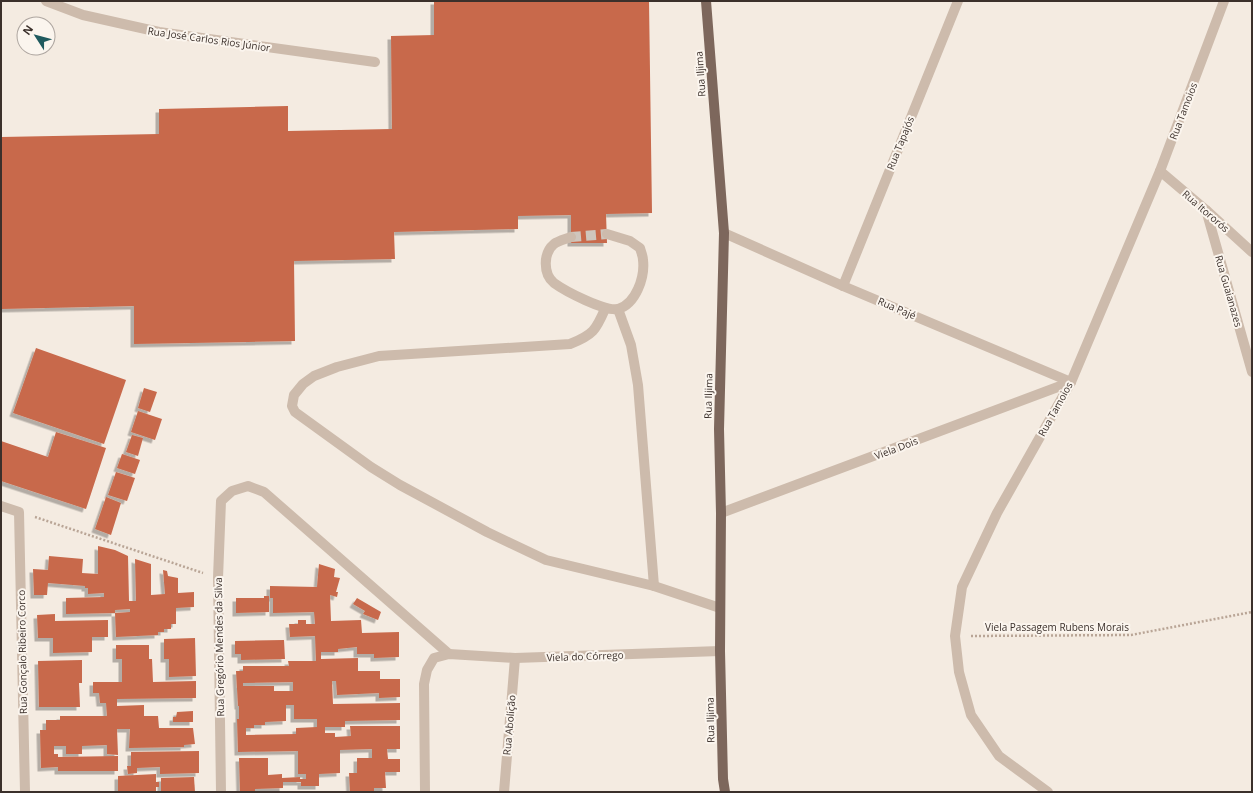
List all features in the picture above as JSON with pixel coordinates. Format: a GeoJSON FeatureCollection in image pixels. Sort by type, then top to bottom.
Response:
{"type":"FeatureCollection","features":[{"type":"Feature","properties":{"kind":"main road","name":"Rua Iljima"},"geometry":{"type":"LineString","coordinates":[[706,1],[724,232],[719,429],[721,513],[720,651],[725,792]]}},
{"type":"Feature","properties":{"kind":"street","name":"Rua José Carlos Rios Júnior"},"geometry":{"type":"LineString","coordinates":[[46,1],[83,15],[160,32],[375,62]]}},
{"type":"Feature","properties":{"kind":"street","name":"Rua Tapajós"},"geometry":{"type":"LineString","coordinates":[[843,286],[958,1]]}},
{"type":"Feature","properties":{"kind":"street","name":"Rua Tamoios"},"geometry":{"type":"LineString","coordinates":[[1048,792],[999,756],[971,715],[959,672],[955,636],[962,587],[997,513],[1071,382],[1160,172],[1224,1]]}},
{"type":"Feature","properties":{"kind":"street","name":"Rua Itororós"},"geometry":{"type":"LineString","coordinates":[[1160,172],[1206,210],[1252,252]]}},
{"type":"Feature","properties":{"kind":"street","name":"Rua Guaianazes"},"geometry":{"type":"LineString","coordinates":[[1206,210],[1252,372]]}},
{"type":"Feature","properties":{"kind":"street","name":"Rua Pajé"},"geometry":{"type":"LineString","coordinates":[[724,232],[843,286],[1071,382]]}},
{"type":"Feature","properties":{"kind":"street"},"geometry":{"type":"LineString","coordinates":[[571,237],[555,244],[550,249],[546,258],[547,271],[553,282],[605,309],[618,309],[631,301],[641,280],[643,261],[640,248],[630,241],[607,234]]}},
{"type":"Feature","properties":{"kind":"street"},"geometry":{"type":"LineString","coordinates":[[605,309],[597,328],[584,339],[570,344],[379,356],[337,367],[314,376],[303,384],[294,395],[292,406],[295,412],[371,467],[487,532],[546,560],[654,586],[720,608]]}},
{"type":"Feature","properties":{"kind":"street"},"geometry":{"type":"LineString","coordinates":[[618,309],[631,344],[638,385],[654,586]]}},
{"type":"Feature","properties":{"kind":"street","name":"Viela Dois"},"geometry":{"type":"LineString","coordinates":[[721,513],[1071,382]]}},
{"type":"Feature","properties":{"kind":"street","name":"Rua Gregório Mendes da Silva"},"geometry":{"type":"LineString","coordinates":[[221,792],[218,578],[221,501],[232,491],[248,486],[264,492],[449,654]]}},
{"type":"Feature","properties":{"kind":"street"},"geometry":{"type":"LineString","coordinates":[[1,506],[19,512]]}},
{"type":"Feature","properties":{"kind":"street","name":"Rua Gonçalo Ribeiro Corco"},"geometry":{"type":"LineString","coordinates":[[19,512],[25,792]]}},
{"type":"Feature","properties":{"kind":"street","name":"Viela do Córrego"},"geometry":{"type":"LineString","coordinates":[[449,654],[515,658],[720,651]]}},
{"type":"Feature","properties":{"kind":"street"},"geometry":{"type":"LineString","coordinates":[[425,792],[424,684],[427,670],[434,658],[449,654]]}},
{"type":"Feature","properties":{"kind":"street","name":"Rua Abolição"},"geometry":{"type":"LineString","coordinates":[[504,792],[515,658]]}},
{"type":"Feature","properties":{"kind":"path"},"geometry":{"type":"LineString","coordinates":[[19,512],[218,578]]}},
{"type":"Feature","properties":{"kind":"path","name":"Viela Passagem Rubens Morais"},"geometry":{"type":"LineString","coordinates":[[955,636],[1131,635],[1252,612]]}},
{"type":"Feature","properties":{"kind":"building"},"geometry":{"type":"Polygon","coordinates":[[[434,1],[649,1],[652,213],[606,214],[607,243],[571,243],[571,215],[518,216],[518,229],[394,232],[395,259],[294,261],[295,341],[134,344],[134,306],[1,309],[1,137],[159,134],[159,109],[288,106],[288,131],[392,129],[391,36],[434,35],[434,1]]]}},
{"type":"Feature","properties":{"kind":"building"},"geometry":{"type":"Polygon","coordinates":[[[36,348],[126,380],[104,444],[13,413],[36,348]]]}},
{"type":"Feature","properties":{"kind":"building"},"geometry":{"type":"Polygon","coordinates":[[[144,388],[157,392],[150,412],[138,408],[144,388]]]}},
{"type":"Feature","properties":{"kind":"building"},"geometry":{"type":"Polygon","coordinates":[[[138,411],[162,419],[155,440],[131,432],[138,411]]]}},
{"type":"Feature","properties":{"kind":"building"},"geometry":{"type":"Polygon","coordinates":[[[56,432],[106,448],[86,509],[1,481],[1,441],[48,457],[56,432]]]}},
{"type":"Feature","properties":{"kind":"building"},"geometry":{"type":"Polygon","coordinates":[[[132,435],[143,438],[138,456],[126,452],[132,435]]]}},
{"type":"Feature","properties":{"kind":"building"},"geometry":{"type":"Polygon","coordinates":[[[122,454],[140,460],[135,474],[117,468],[122,454]]]}},
{"type":"Feature","properties":{"kind":"building"},"geometry":{"type":"Polygon","coordinates":[[[116,472],[135,478],[127,501],[108,495],[116,472]]]}},
{"type":"Feature","properties":{"kind":"building"},"geometry":{"type":"Polygon","coordinates":[[[106,497],[121,503],[111,535],[95,529],[106,497]]]}},
{"type":"Feature","properties":{"kind":"building"},"geometry":{"type":"Polygon","coordinates":[[[98,546],[115,550],[128,556],[129,601],[136,601],[135,559],[151,564],[151,595],[165,594],[163,570],[167,571],[168,576],[178,578],[178,593],[194,592],[194,607],[176,608],[176,624],[171,624],[171,629],[164,629],[164,632],[158,632],[158,635],[116,637],[115,613],[66,614],[66,598],[104,597],[104,593],[88,594],[88,588],[85,588],[85,586],[48,583],[47,595],[34,595],[33,569],[48,570],[49,556],[83,559],[82,573],[98,574],[98,546]],[[130,609],[115,610],[115,613],[130,612],[130,609]]]}},
{"type":"Feature","properties":{"kind":"building"},"geometry":{"type":"Polygon","coordinates":[[[319,564],[335,569],[334,577],[340,578],[336,592],[338,592],[337,597],[330,595],[331,621],[361,620],[362,633],[399,632],[399,657],[374,658],[374,654],[357,654],[357,647],[338,649],[338,652],[321,652],[321,659],[358,658],[358,671],[380,671],[380,679],[400,679],[400,697],[379,698],[379,693],[337,695],[336,681],[332,681],[333,704],[400,703],[400,720],[345,721],[345,727],[325,727],[325,733],[335,733],[335,737],[351,736],[350,726],[400,726],[400,749],[387,749],[388,759],[400,759],[400,772],[385,772],[386,788],[374,788],[374,792],[350,792],[349,773],[357,773],[357,758],[372,758],[372,749],[340,750],[340,773],[319,774],[319,786],[301,786],[301,782],[283,782],[283,788],[255,789],[255,792],[240,792],[239,758],[268,758],[268,775],[282,774],[282,778],[300,777],[300,779],[306,779],[306,774],[298,774],[298,751],[238,752],[237,719],[239,719],[239,706],[236,671],[243,671],[243,666],[289,666],[288,661],[316,661],[315,636],[290,637],[289,624],[298,624],[298,620],[306,620],[306,624],[315,624],[314,612],[273,613],[273,598],[270,598],[270,586],[317,587],[319,564]],[[293,682],[243,683],[243,686],[274,686],[274,691],[293,691],[293,682]],[[286,705],[286,721],[265,722],[265,725],[254,725],[254,728],[246,728],[246,735],[296,734],[296,728],[317,727],[317,719],[294,719],[294,705],[286,705]]]}},
{"type":"Feature","properties":{"kind":"building"},"geometry":{"type":"Polygon","coordinates":[[[264,596],[269,596],[269,612],[236,613],[236,598],[264,598],[264,596]]]}},
{"type":"Feature","properties":{"kind":"building"},"geometry":{"type":"Polygon","coordinates":[[[357,598],[381,612],[378,620],[363,614],[365,611],[353,604],[357,598]]]}},
{"type":"Feature","properties":{"kind":"building"},"geometry":{"type":"Polygon","coordinates":[[[55,614],[55,621],[108,620],[108,637],[92,637],[92,652],[53,653],[53,638],[38,638],[37,615],[55,614]]]}},
{"type":"Feature","properties":{"kind":"building"},"geometry":{"type":"Polygon","coordinates":[[[195,638],[196,676],[169,677],[169,659],[164,659],[164,639],[195,638]]]}},
{"type":"Feature","properties":{"kind":"building"},"geometry":{"type":"Polygon","coordinates":[[[284,640],[285,659],[241,660],[241,654],[235,654],[235,641],[284,640]]]}},
{"type":"Feature","properties":{"kind":"building"},"geometry":{"type":"Polygon","coordinates":[[[116,645],[149,645],[149,659],[152,659],[153,682],[196,681],[196,698],[117,699],[117,706],[144,705],[144,716],[158,716],[159,728],[193,728],[195,744],[184,745],[184,747],[129,748],[130,729],[117,729],[118,755],[107,754],[107,745],[82,746],[82,754],[66,754],[66,746],[54,746],[54,754],[58,754],[58,757],[118,756],[118,771],[58,771],[58,767],[41,768],[40,730],[46,730],[46,720],[60,720],[60,716],[107,716],[106,703],[100,703],[99,693],[93,693],[93,682],[122,682],[122,659],[116,659],[116,645]]]}},
{"type":"Feature","properties":{"kind":"building"},"geometry":{"type":"Polygon","coordinates":[[[82,660],[82,683],[79,683],[80,707],[39,707],[38,661],[82,660]]]}},
{"type":"Feature","properties":{"kind":"building"},"geometry":{"type":"Polygon","coordinates":[[[193,711],[193,722],[173,722],[173,717],[176,717],[177,712],[193,711]]]}},
{"type":"Feature","properties":{"kind":"building"},"geometry":{"type":"Polygon","coordinates":[[[199,751],[199,773],[160,774],[160,767],[137,768],[137,773],[128,774],[127,766],[131,766],[131,752],[199,751]]]}},
{"type":"Feature","properties":{"kind":"building"},"geometry":{"type":"Polygon","coordinates":[[[156,774],[156,782],[159,782],[159,787],[156,787],[156,792],[118,792],[118,776],[156,774]]]}},
{"type":"Feature","properties":{"kind":"building"},"geometry":{"type":"Polygon","coordinates":[[[194,777],[195,792],[161,792],[161,778],[194,777]]]}},
{"type":"Feature","properties":{"kind":"tunnel"},"geometry":{"type":"LineString","coordinates":[[571,237],[607,234]]}}]}
